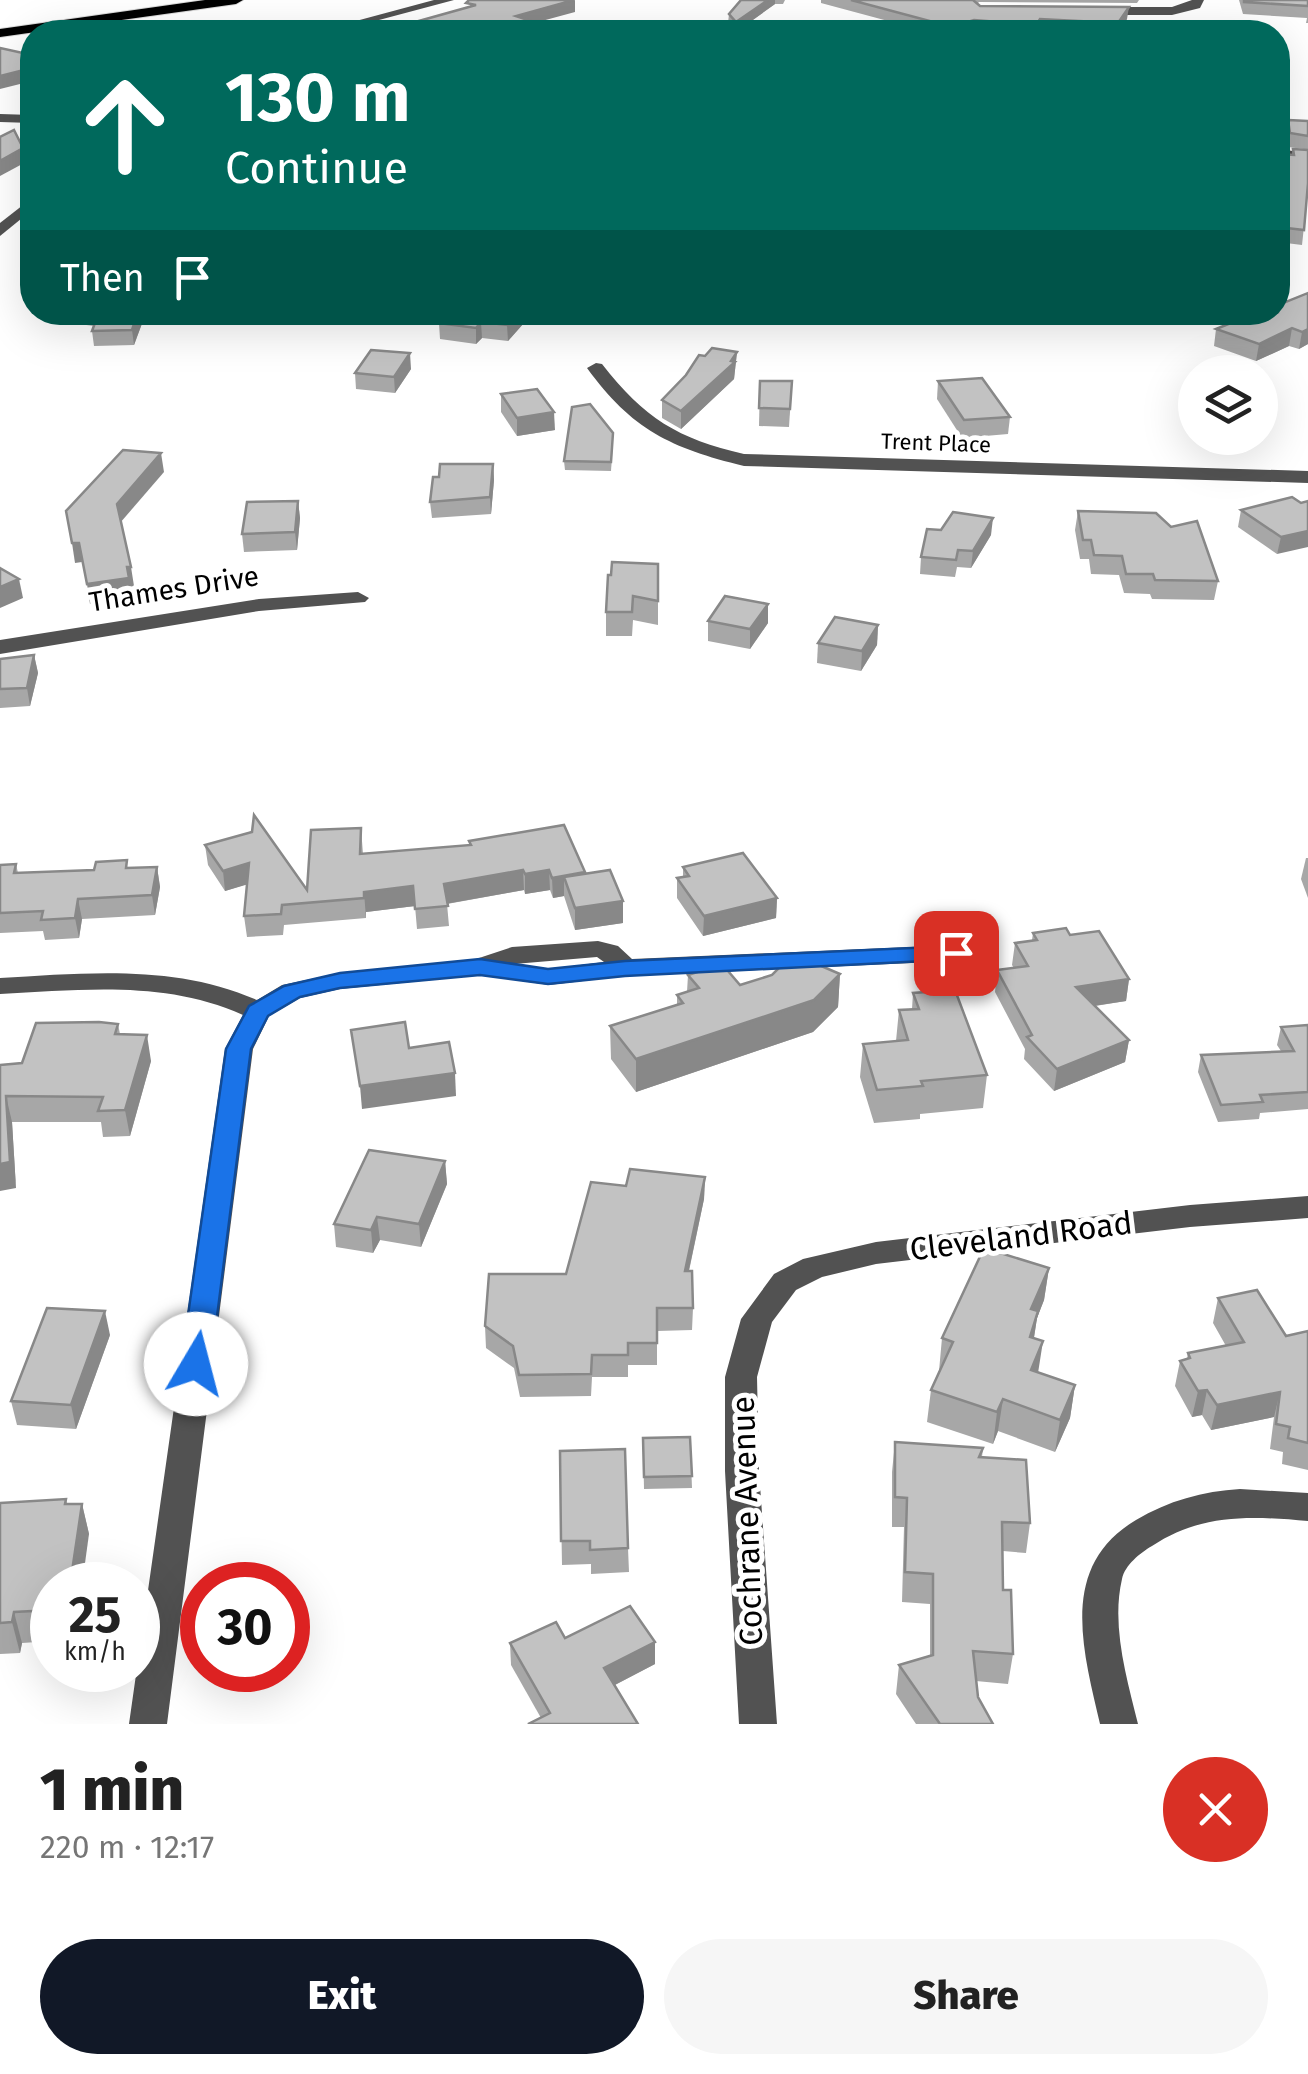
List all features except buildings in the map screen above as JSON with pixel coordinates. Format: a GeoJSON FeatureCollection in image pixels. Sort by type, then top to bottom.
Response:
{"type":"FeatureCollection","features":[{"type":"Feature","properties":{"kind":"highway"},"geometry":{"type":"LineString","coordinates":[[0,17],[134,0]]}},
{"type":"Feature","properties":{"kind":"highway"},"geometry":{"type":"LineString","coordinates":[[93,20],[236,0]]}},
{"type":"Feature","properties":{"kind":"street"},"geometry":{"type":"LineString","coordinates":[[372,20],[448,0]]}},
{"type":"Feature","properties":{"kind":"street"},"geometry":{"type":"LineString","coordinates":[[1076,10],[1172,11],[1191,8],[1198,0]]}},
{"type":"Feature","properties":{"kind":"street"},"geometry":{"type":"LineString","coordinates":[[0,232],[20,214]]}},
{"type":"Feature","properties":{"kind":"street","name":"Trent Place"},"geometry":{"type":"LineString","coordinates":[[596,368],[623,403],[655,432],[693,448],[744,460],[1308,478]]}},
{"type":"Feature","properties":{"kind":"street","name":"Thames Drive"},"geometry":{"type":"LineString","coordinates":[[0,646],[259,604],[358,598]]}},
{"type":"Feature","properties":{"kind":"street"},"geometry":{"type":"LineString","coordinates":[[148,1724],[239,1049],[258,1011],[292,991],[340,981],[480,967],[512,955],[598,949],[609,952],[625,968],[956,953]]}},
{"type":"Feature","properties":{"kind":"street"},"geometry":{"type":"LineString","coordinates":[[0,986],[168,981],[230,996],[258,1011]]}},
{"type":"Feature","properties":{"kind":"street","name":"Cleveland Road"},"geometry":{"type":"LineString","coordinates":[[757,1319],[786,1282],[814,1267],[844,1258],[1190,1216],[1308,1207]]}},
{"type":"Feature","properties":{"kind":"street","name":"Cochrane Avenue"},"geometry":{"type":"LineString","coordinates":[[757,1319],[741,1377],[740,1422],[758,1724]]}},
{"type":"Feature","properties":{"kind":"street"},"geometry":{"type":"LineString","coordinates":[[1120,1724],[1101,1629],[1104,1574],[1124,1547],[1185,1509],[1240,1502],[1308,1507]]}},
{"type":"Feature","properties":{"kind":"route"},"geometry":{"type":"LineString","coordinates":[[196,1364],[239,1049],[248,1024],[258,1011],[292,991],[340,981],[480,967],[548,976],[625,968],[956,953]]}}]}
